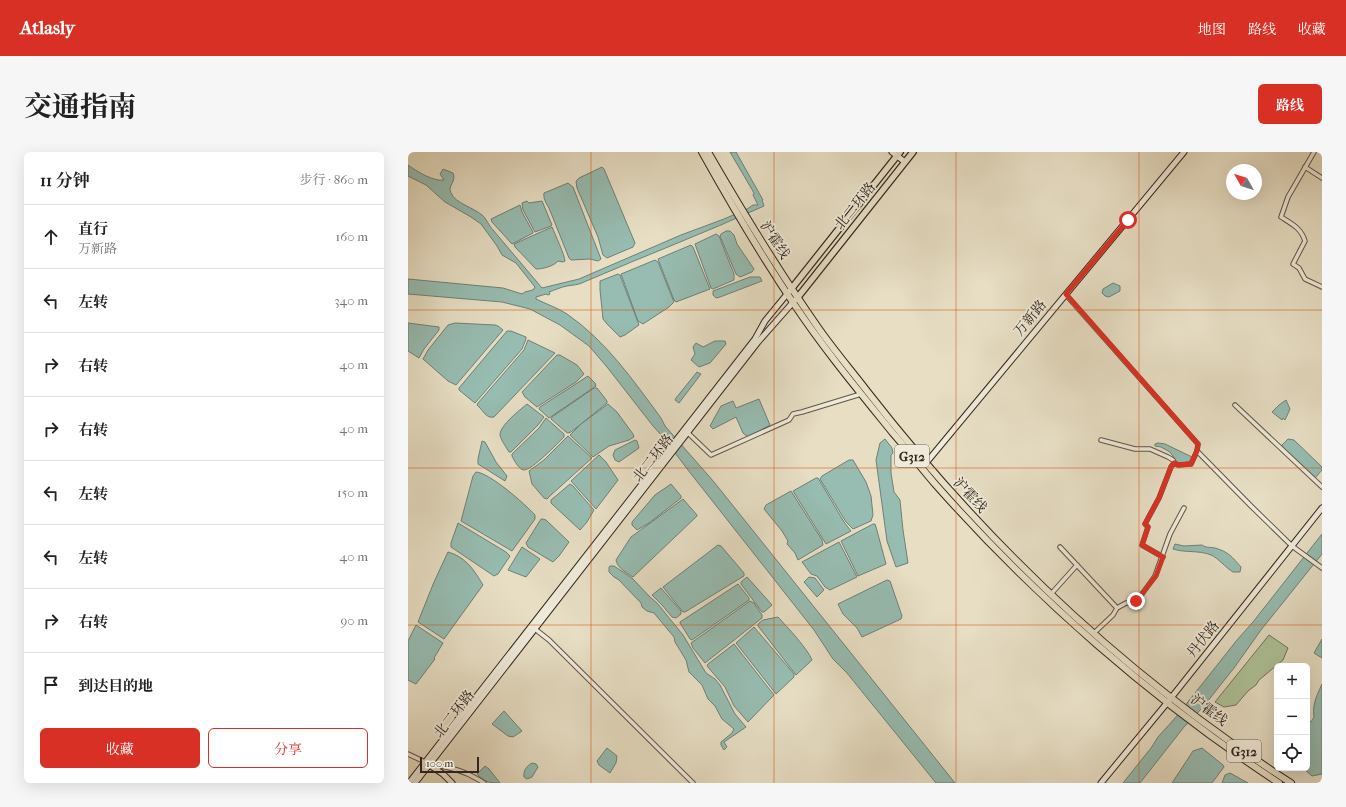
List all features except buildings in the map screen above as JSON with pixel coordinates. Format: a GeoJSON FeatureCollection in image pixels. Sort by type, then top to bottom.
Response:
{"type":"FeatureCollection","features":[{"type":"Feature","properties":{"kind":"highway","name":"沪霍线"},"geometry":{"type":"LineString","coordinates":[[702,152],[742,223],[793,302],[861,394],[936,484],[971,523],[1011,564],[1092,635],[1181,709],[1279,783]]}},
{"type":"Feature","properties":{"kind":"highway","name":"沪霍线"},"geometry":{"type":"LineString","coordinates":[[708,152],[748,220],[818,328],[891,422],[976,519],[1092,635]]}},
{"type":"Feature","properties":{"kind":"highway","name":"沪霍线"},"geometry":{"type":"LineString","coordinates":[[1196,720],[1291,783]]}},
{"type":"Feature","properties":{"kind":"main road"},"geometry":{"type":"LineString","coordinates":[[892,152],[899,154],[905,162]]}},
{"type":"Feature","properties":{"kind":"main road","name":"北二环路"},"geometry":{"type":"LineString","coordinates":[[415,783],[427,764],[667,455],[758,342],[798,297],[913,152]]}},
{"type":"Feature","properties":{"kind":"main road","name":"万新路"},"geometry":{"type":"LineString","coordinates":[[926,463],[1184,152]]}},
{"type":"Feature","properties":{"kind":"main road","name":"北二环路"},"geometry":{"type":"LineString","coordinates":[[685,433],[755,339],[765,321],[899,154]]}},
{"type":"Feature","properties":{"kind":"main road","name":"北二环路"},"geometry":{"type":"LineString","coordinates":[[409,783],[427,764],[535,629],[667,455]]}},
{"type":"Feature","properties":{"kind":"main road","name":"丹伏路"},"geometry":{"type":"LineString","coordinates":[[1101,783],[1294,547],[1322,508]]}},
{"type":"Feature","properties":{"kind":"main road"},"geometry":{"type":"LineString","coordinates":[[427,764],[443,774],[452,783]]}},
{"type":"Feature","properties":{"kind":"street"},"geometry":{"type":"LineString","coordinates":[[1314,152],[1288,197],[1281,217],[1300,230],[1305,241],[1293,264],[1299,268],[1305,279],[1322,287]]}},
{"type":"Feature","properties":{"kind":"street"},"geometry":{"type":"LineString","coordinates":[[1305,167],[1322,178]]}},
{"type":"Feature","properties":{"kind":"street"},"geometry":{"type":"LineString","coordinates":[[1066,294],[1198,444],[1197,451],[1191,464],[1178,465],[1168,457],[1150,449],[1135,448],[1101,440]]}},
{"type":"Feature","properties":{"kind":"street"},"geometry":{"type":"LineString","coordinates":[[685,433],[711,455],[789,420],[793,414],[861,394]]}},
{"type":"Feature","properties":{"kind":"street"},"geometry":{"type":"LineString","coordinates":[[1235,405],[1322,487]]}},
{"type":"Feature","properties":{"kind":"street"},"geometry":{"type":"LineString","coordinates":[[1197,451],[1294,547],[1322,568]]}},
{"type":"Feature","properties":{"kind":"street"},"geometry":{"type":"LineString","coordinates":[[1163,557],[1142,545],[1148,527],[1145,524],[1159,498],[1174,463]]}},
{"type":"Feature","properties":{"kind":"street"},"geometry":{"type":"LineString","coordinates":[[1092,635],[1113,615],[1117,608],[1126,603],[1133,603],[1136,601],[1156,576],[1170,534],[1184,508]]}},
{"type":"Feature","properties":{"kind":"street"},"geometry":{"type":"LineString","coordinates":[[1060,547],[1117,608]]}},
{"type":"Feature","properties":{"kind":"street"},"geometry":{"type":"LineString","coordinates":[[1051,594],[1077,565]]}},
{"type":"Feature","properties":{"kind":"street"},"geometry":{"type":"LineString","coordinates":[[535,629],[549,640],[694,782],[693,783]]}},
{"type":"Feature","properties":{"kind":"street"},"geometry":{"type":"LineString","coordinates":[[408,754],[427,764],[444,765],[484,783]]}},
{"type":"Feature","properties":{"kind":"green space"},"geometry":{"type":"Polygon","coordinates":[[[1269,635],[1288,648],[1283,660],[1279,663],[1274,663],[1274,668],[1259,680],[1236,705],[1224,707],[1215,702],[1269,635]]]}},
{"type":"Feature","properties":{"kind":"water"},"geometry":{"type":"Polygon","coordinates":[[[730,152],[736,152],[763,200],[764,206],[582,283],[560,288],[549,292],[550,294],[548,295],[546,294],[536,297],[536,299],[567,314],[594,336],[618,362],[661,418],[665,426],[714,482],[955,783],[936,783],[847,673],[833,659],[814,630],[663,437],[589,346],[560,325],[530,309],[502,302],[408,294],[408,279],[503,288],[522,294],[533,290],[535,287],[516,263],[502,255],[481,224],[445,202],[426,185],[408,176],[408,165],[425,176],[440,180],[444,180],[440,174],[443,169],[453,173],[454,179],[450,190],[453,197],[460,203],[479,212],[483,216],[542,288],[579,279],[681,235],[724,219],[753,205],[758,205],[753,195],[754,193],[730,152]]]}},
{"type":"Feature","properties":{"kind":"water"},"geometry":{"type":"Polygon","coordinates":[[[602,167],[635,243],[633,247],[607,258],[603,255],[598,237],[577,188],[576,181],[579,178],[602,167]]]}},
{"type":"Feature","properties":{"kind":"water"},"geometry":{"type":"Polygon","coordinates":[[[568,183],[573,187],[601,259],[598,261],[590,259],[571,260],[569,258],[545,200],[544,193],[568,183]]]}},
{"type":"Feature","properties":{"kind":"water"},"geometry":{"type":"Polygon","coordinates":[[[527,201],[529,203],[542,201],[552,225],[551,226],[535,232],[523,210],[522,203],[527,201]]]}},
{"type":"Feature","properties":{"kind":"water"},"geometry":{"type":"Polygon","coordinates":[[[520,205],[533,233],[512,244],[491,219],[520,205]]]}},
{"type":"Feature","properties":{"kind":"water"},"geometry":{"type":"Polygon","coordinates":[[[552,227],[565,261],[558,261],[548,267],[536,269],[515,247],[514,244],[552,227]]]}},
{"type":"Feature","properties":{"kind":"water"},"geometry":{"type":"Polygon","coordinates":[[[726,231],[730,231],[734,235],[737,244],[754,269],[752,272],[740,277],[736,274],[720,236],[726,231]]]}},
{"type":"Feature","properties":{"kind":"water"},"geometry":{"type":"Polygon","coordinates":[[[716,234],[719,236],[734,274],[734,280],[713,289],[711,288],[695,244],[716,234]]]}},
{"type":"Feature","properties":{"kind":"water"},"geometry":{"type":"Polygon","coordinates":[[[691,245],[710,289],[676,302],[658,259],[691,245]]]}},
{"type":"Feature","properties":{"kind":"water"},"geometry":{"type":"Polygon","coordinates":[[[655,260],[658,262],[674,302],[643,324],[638,321],[621,274],[655,260]]]}},
{"type":"Feature","properties":{"kind":"water"},"geometry":{"type":"Polygon","coordinates":[[[618,274],[620,275],[639,325],[620,337],[603,319],[600,290],[600,281],[618,274]]]}},
{"type":"Feature","properties":{"kind":"water"},"geometry":{"type":"Polygon","coordinates":[[[750,277],[760,277],[762,281],[720,297],[716,298],[713,295],[713,291],[750,277]]]}},
{"type":"Feature","properties":{"kind":"water"},"geometry":{"type":"Polygon","coordinates":[[[1113,283],[1120,286],[1120,291],[1109,297],[1105,296],[1102,293],[1103,289],[1113,283]]]}},
{"type":"Feature","properties":{"kind":"water"},"geometry":{"type":"Polygon","coordinates":[[[408,323],[439,327],[439,330],[419,358],[408,351],[408,323]]]}},
{"type":"Feature","properties":{"kind":"water"},"geometry":{"type":"Polygon","coordinates":[[[455,323],[495,325],[503,330],[456,385],[448,381],[423,359],[428,350],[448,325],[455,323]]]}},
{"type":"Feature","properties":{"kind":"water"},"geometry":{"type":"Polygon","coordinates":[[[507,331],[511,331],[526,337],[522,349],[475,403],[459,390],[459,388],[507,331]]]}},
{"type":"Feature","properties":{"kind":"water"},"geometry":{"type":"Polygon","coordinates":[[[528,340],[555,353],[494,417],[489,417],[477,405],[478,403],[524,350],[528,340]]]}},
{"type":"Feature","properties":{"kind":"water"},"geometry":{"type":"Polygon","coordinates":[[[715,341],[725,341],[726,344],[710,363],[699,367],[691,360],[695,354],[693,347],[696,343],[703,347],[715,341]]]}},
{"type":"Feature","properties":{"kind":"water"},"geometry":{"type":"Polygon","coordinates":[[[557,355],[560,355],[577,365],[584,374],[576,382],[537,407],[525,397],[522,392],[557,355]]]}},
{"type":"Feature","properties":{"kind":"water"},"geometry":{"type":"Polygon","coordinates":[[[697,372],[701,374],[679,403],[675,400],[676,398],[697,372]]]}},
{"type":"Feature","properties":{"kind":"water"},"geometry":{"type":"Polygon","coordinates":[[[588,376],[596,386],[549,418],[539,409],[540,407],[588,376]]]}},
{"type":"Feature","properties":{"kind":"water"},"geometry":{"type":"Polygon","coordinates":[[[594,388],[597,388],[607,403],[571,432],[566,432],[551,419],[552,417],[594,388]]]}},
{"type":"Feature","properties":{"kind":"water"},"geometry":{"type":"Polygon","coordinates":[[[759,399],[770,425],[748,437],[743,433],[736,417],[713,429],[710,426],[721,406],[733,401],[736,408],[759,399]]]}},
{"type":"Feature","properties":{"kind":"water"},"geometry":{"type":"Polygon","coordinates":[[[1286,400],[1290,409],[1285,420],[1283,418],[1282,420],[1272,412],[1286,400]]]}},
{"type":"Feature","properties":{"kind":"water"},"geometry":{"type":"Polygon","coordinates":[[[527,404],[544,417],[511,452],[509,452],[500,435],[501,431],[511,418],[527,404]]]}},
{"type":"Feature","properties":{"kind":"water"},"geometry":{"type":"Polygon","coordinates":[[[608,404],[617,412],[634,437],[609,446],[593,457],[570,435],[581,424],[608,404]]]}},
{"type":"Feature","properties":{"kind":"water"},"geometry":{"type":"Polygon","coordinates":[[[546,418],[564,434],[564,437],[533,466],[522,470],[515,462],[512,454],[539,428],[546,418]]]}},
{"type":"Feature","properties":{"kind":"water"},"geometry":{"type":"Polygon","coordinates":[[[568,436],[592,458],[547,499],[544,498],[532,484],[529,471],[544,460],[568,436]]]}},
{"type":"Feature","properties":{"kind":"water"},"geometry":{"type":"Polygon","coordinates":[[[885,439],[892,448],[893,453],[891,455],[891,473],[894,492],[900,500],[908,563],[896,567],[887,541],[876,460],[880,443],[885,439]]]}},
{"type":"Feature","properties":{"kind":"water"},"geometry":{"type":"Polygon","coordinates":[[[1288,439],[1294,440],[1322,467],[1322,470],[1315,478],[1283,448],[1282,445],[1288,439]]]}},
{"type":"Feature","properties":{"kind":"water"},"geometry":{"type":"Polygon","coordinates":[[[635,440],[637,441],[639,448],[619,462],[615,460],[613,455],[615,450],[635,440]]]}},
{"type":"Feature","properties":{"kind":"water"},"geometry":{"type":"Polygon","coordinates":[[[482,441],[485,442],[496,462],[507,476],[505,481],[478,464],[482,441]]]}},
{"type":"Feature","properties":{"kind":"water"},"geometry":{"type":"Polygon","coordinates":[[[1155,444],[1165,444],[1192,457],[1190,462],[1177,462],[1170,452],[1161,447],[1155,446],[1155,444]]]}},
{"type":"Feature","properties":{"kind":"water"},"geometry":{"type":"Polygon","coordinates":[[[599,455],[606,462],[618,480],[596,509],[571,481],[599,455]]]}},
{"type":"Feature","properties":{"kind":"water"},"geometry":{"type":"Polygon","coordinates":[[[849,460],[853,460],[866,482],[871,496],[873,515],[871,521],[853,529],[846,522],[820,479],[822,476],[849,460]]]}},
{"type":"Feature","properties":{"kind":"water"},"geometry":{"type":"Polygon","coordinates":[[[476,472],[498,483],[535,515],[535,519],[512,551],[461,521],[473,476],[476,472]]]}},
{"type":"Feature","properties":{"kind":"water"},"geometry":{"type":"Polygon","coordinates":[[[818,478],[851,531],[826,544],[793,491],[818,478]]]}},
{"type":"Feature","properties":{"kind":"water"},"geometry":{"type":"Polygon","coordinates":[[[570,484],[594,510],[580,530],[551,503],[551,500],[570,484]]]}},
{"type":"Feature","properties":{"kind":"water"},"geometry":{"type":"Polygon","coordinates":[[[671,484],[681,498],[649,523],[637,530],[632,525],[632,522],[655,495],[671,484]]]}},
{"type":"Feature","properties":{"kind":"water"},"geometry":{"type":"Polygon","coordinates":[[[791,491],[822,540],[823,545],[798,560],[795,553],[787,544],[788,541],[782,531],[764,509],[766,505],[791,491]]]}},
{"type":"Feature","properties":{"kind":"water"},"geometry":{"type":"Polygon","coordinates":[[[683,499],[697,516],[633,577],[623,570],[618,565],[616,560],[631,537],[683,499]]]}},
{"type":"Feature","properties":{"kind":"water"},"geometry":{"type":"Polygon","coordinates":[[[541,519],[546,520],[569,542],[553,562],[528,547],[526,543],[541,519]]]}},
{"type":"Feature","properties":{"kind":"water"},"geometry":{"type":"Polygon","coordinates":[[[458,523],[506,552],[510,556],[498,574],[494,576],[451,547],[458,523]]]}},
{"type":"Feature","properties":{"kind":"water"},"geometry":{"type":"Polygon","coordinates":[[[875,524],[876,527],[886,564],[858,576],[841,541],[875,524]]]}},
{"type":"Feature","properties":{"kind":"water"},"geometry":{"type":"Polygon","coordinates":[[[1322,534],[1322,554],[1261,630],[1234,668],[1203,707],[1184,727],[1140,783],[1123,783],[1158,737],[1253,622],[1322,534]]]}},
{"type":"Feature","properties":{"kind":"water"},"geometry":{"type":"Polygon","coordinates":[[[839,542],[857,577],[830,590],[825,587],[817,576],[811,574],[802,562],[839,542]]]}},
{"type":"Feature","properties":{"kind":"water"},"geometry":{"type":"Polygon","coordinates":[[[1175,544],[1184,546],[1202,545],[1224,551],[1241,567],[1240,572],[1233,572],[1211,555],[1173,549],[1175,544]]]}},
{"type":"Feature","properties":{"kind":"water"},"geometry":{"type":"Polygon","coordinates":[[[718,545],[721,546],[744,573],[744,576],[683,612],[663,587],[718,545]]]}},
{"type":"Feature","properties":{"kind":"water"},"geometry":{"type":"Polygon","coordinates":[[[522,547],[540,559],[526,577],[508,570],[522,547]]]}},
{"type":"Feature","properties":{"kind":"water"},"geometry":{"type":"Polygon","coordinates":[[[448,552],[465,561],[473,569],[483,585],[444,639],[418,622],[448,552]]]}},
{"type":"Feature","properties":{"kind":"water"},"geometry":{"type":"Polygon","coordinates":[[[610,566],[614,566],[632,578],[657,603],[683,635],[706,673],[715,679],[720,685],[735,714],[746,727],[724,742],[727,747],[724,750],[721,742],[732,733],[734,729],[722,719],[715,706],[708,699],[702,685],[689,672],[686,660],[675,642],[674,637],[654,613],[647,611],[642,607],[641,603],[619,580],[609,572],[610,566]]]}},
{"type":"Feature","properties":{"kind":"water"},"geometry":{"type":"Polygon","coordinates":[[[747,577],[772,605],[764,612],[762,612],[741,584],[741,582],[747,577]]]}},
{"type":"Feature","properties":{"kind":"water"},"geometry":{"type":"Polygon","coordinates":[[[809,577],[815,578],[824,590],[817,597],[804,582],[809,577]]]}},
{"type":"Feature","properties":{"kind":"water"},"geometry":{"type":"Polygon","coordinates":[[[887,580],[890,581],[902,616],[901,619],[862,637],[857,628],[843,614],[838,604],[887,580]]]}},
{"type":"Feature","properties":{"kind":"water"},"geometry":{"type":"Polygon","coordinates":[[[738,584],[749,600],[692,640],[690,639],[680,622],[738,584]]]}},
{"type":"Feature","properties":{"kind":"water"},"geometry":{"type":"Polygon","coordinates":[[[661,588],[681,611],[681,614],[676,618],[672,617],[652,595],[661,588]]]}},
{"type":"Feature","properties":{"kind":"water"},"geometry":{"type":"Polygon","coordinates":[[[750,601],[754,603],[762,615],[762,618],[705,663],[693,648],[691,643],[750,601]]]}},
{"type":"Feature","properties":{"kind":"water"},"geometry":{"type":"Polygon","coordinates":[[[778,617],[802,644],[812,660],[796,675],[758,626],[758,624],[763,620],[778,617]]]}},
{"type":"Feature","properties":{"kind":"water"},"geometry":{"type":"Polygon","coordinates":[[[416,625],[443,643],[434,658],[435,659],[416,684],[408,680],[408,641],[416,625]]]}},
{"type":"Feature","properties":{"kind":"water"},"geometry":{"type":"Polygon","coordinates":[[[754,627],[794,674],[794,677],[776,694],[736,643],[754,627]]]}},
{"type":"Feature","properties":{"kind":"water"},"geometry":{"type":"Polygon","coordinates":[[[1322,639],[1322,658],[1314,653],[1322,639]]]}},
{"type":"Feature","properties":{"kind":"water"},"geometry":{"type":"Polygon","coordinates":[[[734,644],[774,695],[748,722],[734,706],[725,687],[707,666],[734,644]]]}},
{"type":"Feature","properties":{"kind":"water"},"geometry":{"type":"Polygon","coordinates":[[[1322,684],[1322,774],[1312,776],[1306,771],[1310,771],[1310,722],[1314,718],[1317,695],[1322,684]]]}},
{"type":"Feature","properties":{"kind":"water"},"geometry":{"type":"Polygon","coordinates":[[[504,711],[522,731],[513,737],[508,736],[492,724],[504,711]]]}},
{"type":"Feature","properties":{"kind":"water"},"geometry":{"type":"Polygon","coordinates":[[[607,748],[617,756],[616,763],[610,773],[599,765],[597,761],[607,748]]]}},
{"type":"Feature","properties":{"kind":"water"},"geometry":{"type":"Polygon","coordinates":[[[1202,748],[1224,767],[1212,783],[1172,783],[1193,751],[1202,748]]]}},
{"type":"Feature","properties":{"kind":"water"},"geometry":{"type":"Polygon","coordinates":[[[532,763],[536,764],[538,767],[532,777],[527,779],[524,777],[524,772],[532,763]]]}},
{"type":"Feature","properties":{"kind":"water"},"geometry":{"type":"Polygon","coordinates":[[[485,766],[500,783],[487,782],[477,774],[485,766]]]}},
{"type":"Feature","properties":{"kind":"water"},"geometry":{"type":"Polygon","coordinates":[[[1230,773],[1248,783],[1222,783],[1225,775],[1230,773]]]}},
{"type":"Feature","properties":{"kind":"route"},"geometry":{"type":"LineString","coordinates":[[1128,220],[1066,294],[1198,444],[1197,451],[1191,464],[1178,465],[1174,463],[1171,467],[1159,498],[1145,524],[1148,527],[1142,545],[1163,557],[1156,576],[1136,601]]}}]}
